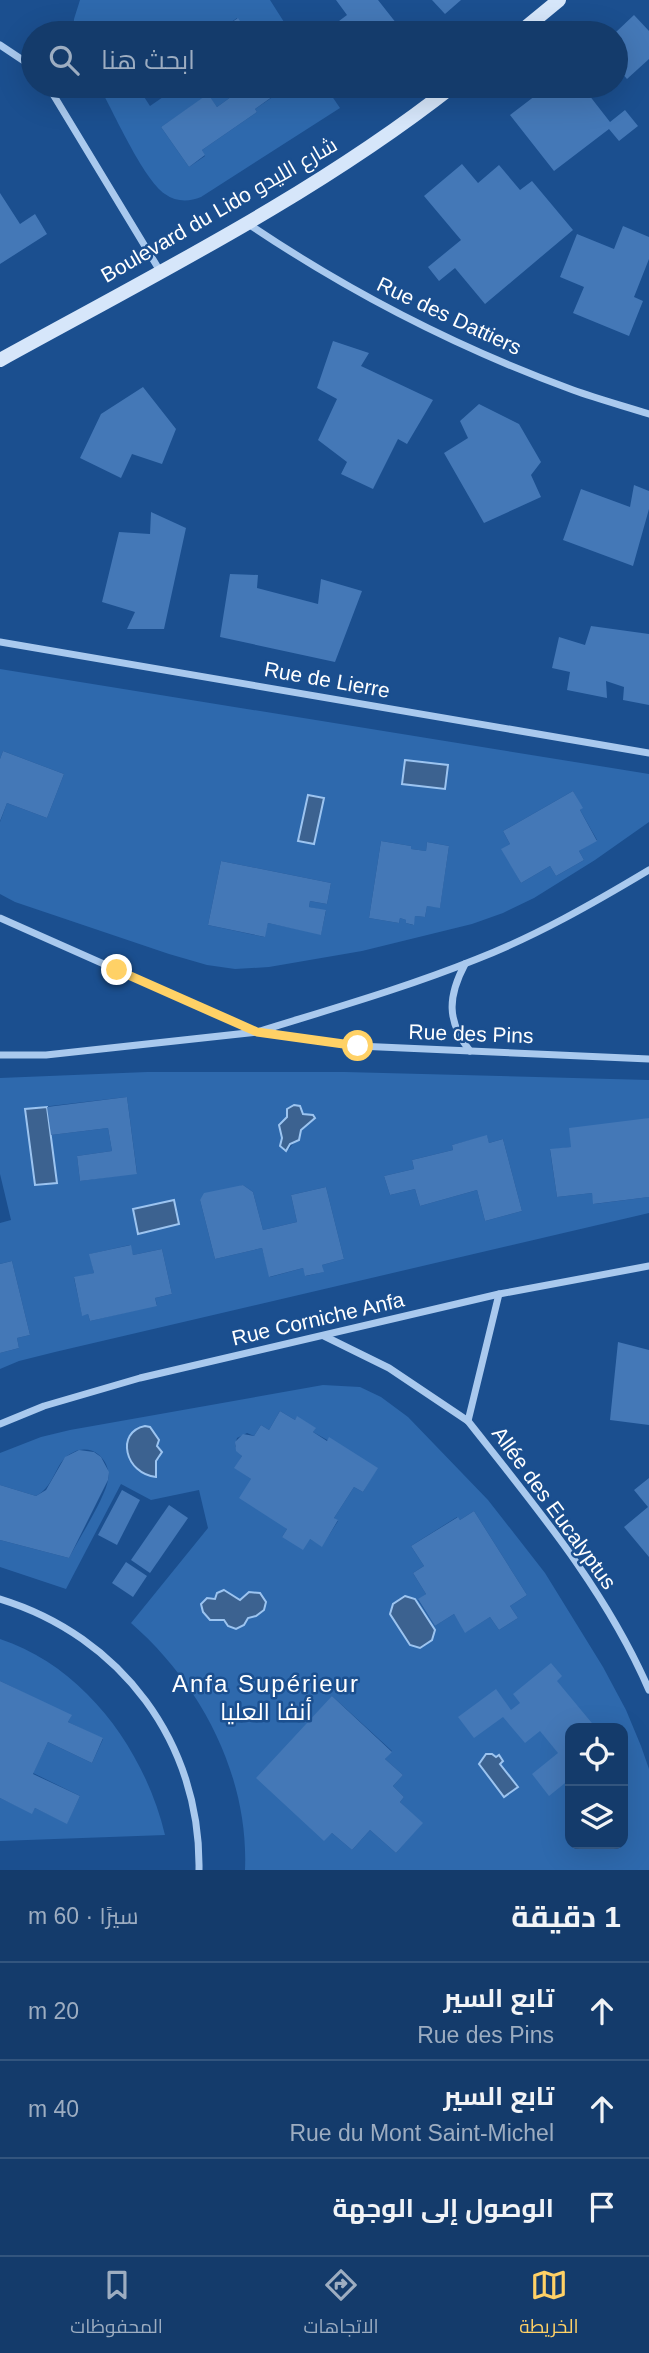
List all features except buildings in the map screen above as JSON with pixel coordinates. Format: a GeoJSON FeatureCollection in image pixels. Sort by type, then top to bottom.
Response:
{"type":"FeatureCollection","features":[{"type":"Feature","properties":{"kind":"main road"},"geometry":{"type":"LineString","coordinates":[[534,21],[559,0]]}},
{"type":"Feature","properties":{"kind":"main road","name":"Boulevard du Lido شارع الليدو"},"geometry":{"type":"LineString","coordinates":[[0,360],[247,223],[358,154],[436,98]]}},
{"type":"Feature","properties":{"kind":"street"},"geometry":{"type":"LineString","coordinates":[[0,45],[21,57]]}},
{"type":"Feature","properties":{"kind":"street"},"geometry":{"type":"LineString","coordinates":[[55,98],[160,271]]}},
{"type":"Feature","properties":{"kind":"street","name":"Rue des Dattiers"},"geometry":{"type":"LineString","coordinates":[[247,223],[332,278],[459,343],[574,390],[649,414]]}},
{"type":"Feature","properties":{"kind":"street","name":"Rue de Lierre"},"geometry":{"type":"LineString","coordinates":[[0,642],[649,753]]}},
{"type":"Feature","properties":{"kind":"street"},"geometry":{"type":"LineString","coordinates":[[0,918],[257,1032],[394,991],[465,964],[547,926],[649,870]]}},
{"type":"Feature","properties":{"kind":"street"},"geometry":{"type":"LineString","coordinates":[[465,964],[451,997],[455,1027],[470,1051]]}},
{"type":"Feature","properties":{"kind":"street","name":"Rue des Pins"},"geometry":{"type":"LineString","coordinates":[[0,1055],[46,1055],[257,1032],[358,1046],[649,1059]]}},
{"type":"Feature","properties":{"kind":"street","name":"Rue Corniche Anfa"},"geometry":{"type":"LineString","coordinates":[[0,1424],[44,1406],[140,1378],[499,1294],[649,1266]]}},
{"type":"Feature","properties":{"kind":"street","name":"Allée des Eucalyptus"},"geometry":{"type":"LineString","coordinates":[[468,1421],[499,1294]]}},
{"type":"Feature","properties":{"kind":"street","name":"Allée des Eucalyptus"},"geometry":{"type":"LineString","coordinates":[[323,1336],[389,1368],[468,1421],[584,1572],[649,1690]]}},
{"type":"Feature","properties":{"kind":"street"},"geometry":{"type":"LineString","coordinates":[[0,1599],[24,1606],[60,1623],[93,1646],[123,1672],[149,1704],[170,1738],[185,1775],[195,1814],[199,1870]]}},
{"type":"Feature","properties":{"kind":"shaded area"},"geometry":{"type":"Polygon","coordinates":[[[80,0],[270,0],[283,21],[239,21],[237,18],[233,21],[74,19],[80,0]]]}},
{"type":"Feature","properties":{"kind":"shaded area"},"geometry":{"type":"Polygon","coordinates":[[[105,98],[145,98],[150,106],[162,98],[204,98],[161,127],[189,167],[205,156],[202,150],[257,112],[255,109],[271,98],[333,98],[340,108],[201,197],[192,200],[174,199],[156,186],[129,144],[105,98]]]}},
{"type":"Feature","properties":{"kind":"shaded area"},"geometry":{"type":"Polygon","coordinates":[[[210,98],[229,98],[217,107],[210,98]]]}},
{"type":"Feature","properties":{"kind":"shaded area"},"geometry":{"type":"Polygon","coordinates":[[[0,669],[649,774],[649,822],[595,860],[534,898],[503,913],[472,924],[362,951],[269,967],[235,969],[207,965],[169,954],[15,902],[0,894],[0,822],[7,803],[47,818],[64,774],[3,751],[0,759],[0,669]],[[573,791],[503,831],[510,844],[502,849],[521,883],[550,866],[556,876],[584,860],[579,851],[597,840],[573,791]],[[309,795],[298,841],[314,844],[324,799],[309,795]],[[381,841],[369,918],[399,923],[400,918],[413,925],[415,916],[425,917],[427,906],[440,907],[449,846],[427,842],[426,851],[381,841]],[[221,861],[208,925],[264,937],[268,923],[321,934],[326,911],[309,907],[310,901],[327,904],[331,883],[221,861]]]}},
{"type":"Feature","properties":{"kind":"shaded area"},"geometry":{"type":"Polygon","coordinates":[[[405,760],[448,765],[445,789],[402,784],[405,760]]]}},
{"type":"Feature","properties":{"kind":"shaded area"},"geometry":{"type":"Polygon","coordinates":[[[308,795],[324,798],[314,844],[298,841],[308,795]]]}},
{"type":"Feature","properties":{"kind":"shaded area"},"geometry":{"type":"Polygon","coordinates":[[[147,1072],[345,1072],[649,1080],[649,1118],[571,1147],[550,1150],[557,1197],[592,1193],[594,1204],[649,1197],[649,1213],[55,1352],[0,1369],[0,1353],[19,1348],[17,1338],[30,1335],[12,1261],[0,1264],[0,1223],[11,1220],[0,1174],[0,1078],[147,1072]],[[127,1097],[25,1109],[51,1135],[108,1128],[112,1151],[77,1156],[80,1181],[137,1173],[127,1097]],[[301,1108],[283,1129],[280,1146],[284,1151],[299,1140],[301,1130],[315,1118],[313,1115],[303,1114],[301,1108]],[[487,1136],[452,1145],[453,1150],[412,1160],[414,1169],[384,1176],[390,1195],[415,1189],[420,1206],[477,1190],[485,1221],[522,1211],[503,1139],[489,1143],[487,1136]],[[243,1185],[200,1200],[215,1259],[262,1248],[270,1277],[303,1268],[306,1276],[323,1272],[322,1265],[344,1259],[326,1187],[291,1195],[297,1222],[263,1230],[253,1192],[243,1185]],[[130,1245],[90,1254],[94,1273],[74,1278],[82,1315],[88,1314],[90,1321],[157,1305],[155,1298],[172,1294],[162,1249],[133,1255],[130,1245]]]}},
{"type":"Feature","properties":{"kind":"shaded area"},"geometry":{"type":"Polygon","coordinates":[[[294,1105],[300,1106],[303,1114],[313,1115],[315,1118],[301,1130],[299,1140],[290,1144],[286,1151],[280,1146],[282,1138],[279,1125],[287,1117],[287,1109],[294,1105]]]}},
{"type":"Feature","properties":{"kind":"shaded area"},"geometry":{"type":"Polygon","coordinates":[[[47,1107],[57,1183],[35,1185],[25,1109],[47,1107]]]}},
{"type":"Feature","properties":{"kind":"shaded area"},"geometry":{"type":"Polygon","coordinates":[[[174,1200],[179,1224],[138,1234],[133,1209],[174,1200]]]}},
{"type":"Feature","properties":{"kind":"shaded area"},"geometry":{"type":"Polygon","coordinates":[[[323,1385],[360,1387],[381,1397],[408,1417],[488,1500],[545,1573],[603,1667],[626,1710],[649,1769],[649,1870],[245,1870],[239,1800],[216,1734],[179,1674],[131,1623],[208,1528],[199,1490],[151,1500],[121,1484],[66,1589],[0,1567],[0,1540],[69,1558],[106,1488],[107,1466],[101,1457],[90,1450],[80,1450],[67,1456],[48,1486],[36,1496],[0,1485],[0,1453],[41,1437],[323,1385]],[[280,1411],[269,1430],[261,1425],[254,1436],[247,1433],[237,1438],[235,1446],[242,1456],[235,1468],[251,1479],[287,1529],[282,1537],[310,1539],[322,1546],[338,1521],[334,1518],[354,1487],[363,1492],[377,1468],[313,1432],[315,1428],[297,1417],[295,1420],[280,1411]],[[130,1436],[127,1451],[155,1477],[156,1460],[160,1458],[157,1443],[130,1436]],[[474,1511],[460,1520],[457,1517],[411,1546],[424,1566],[413,1573],[426,1594],[418,1600],[435,1626],[454,1614],[466,1632],[490,1617],[499,1630],[518,1618],[510,1606],[527,1595],[474,1511]],[[234,1596],[210,1598],[201,1604],[203,1612],[210,1620],[219,1619],[227,1623],[264,1610],[266,1602],[240,1600],[234,1596]],[[332,1696],[324,1840],[332,1833],[352,1850],[370,1830],[396,1853],[422,1823],[400,1802],[404,1797],[393,1786],[403,1775],[385,1759],[392,1751],[332,1696]]]}},
{"type":"Feature","properties":{"kind":"shaded area"},"geometry":{"type":"Polygon","coordinates":[[[145,1426],[150,1427],[159,1440],[157,1446],[162,1452],[156,1461],[156,1477],[137,1469],[128,1453],[130,1436],[145,1426]]]}},
{"type":"Feature","properties":{"kind":"shaded area"},"geometry":{"type":"Polygon","coordinates":[[[224,1590],[240,1600],[249,1592],[260,1593],[266,1602],[264,1610],[248,1618],[244,1625],[236,1629],[228,1626],[224,1620],[210,1620],[203,1612],[201,1604],[207,1598],[215,1599],[217,1593],[224,1590]]]}},
{"type":"Feature","properties":{"kind":"shaded area"},"geometry":{"type":"Polygon","coordinates":[[[405,1596],[415,1599],[435,1630],[432,1640],[420,1648],[410,1645],[390,1614],[393,1604],[405,1596]]]}},
{"type":"Feature","properties":{"kind":"shaded area"},"geometry":{"type":"Polygon","coordinates":[[[0,1639],[31,1652],[59,1670],[84,1691],[107,1716],[143,1773],[165,1835],[0,1841],[0,1798],[32,1813],[35,1808],[67,1823],[80,1796],[33,1773],[48,1742],[92,1763],[103,1739],[68,1722],[71,1716],[0,1681],[0,1639]]]}},
{"type":"Feature","properties":{"kind":"shaded area"},"geometry":{"type":"Polygon","coordinates":[[[486,1754],[496,1757],[499,1755],[503,1761],[500,1764],[518,1787],[504,1797],[479,1764],[486,1754]]]}},
{"type":"Feature","properties":{"kind":"district","name":"Anfa Supérieur أنفا العليا"},"geometry":{"type":"Point","coordinates":[266,1698]}},
{"type":"Feature","properties":{"kind":"route"},"geometry":{"type":"LineString","coordinates":[[117,970],[257,1032],[358,1046]]}}]}
